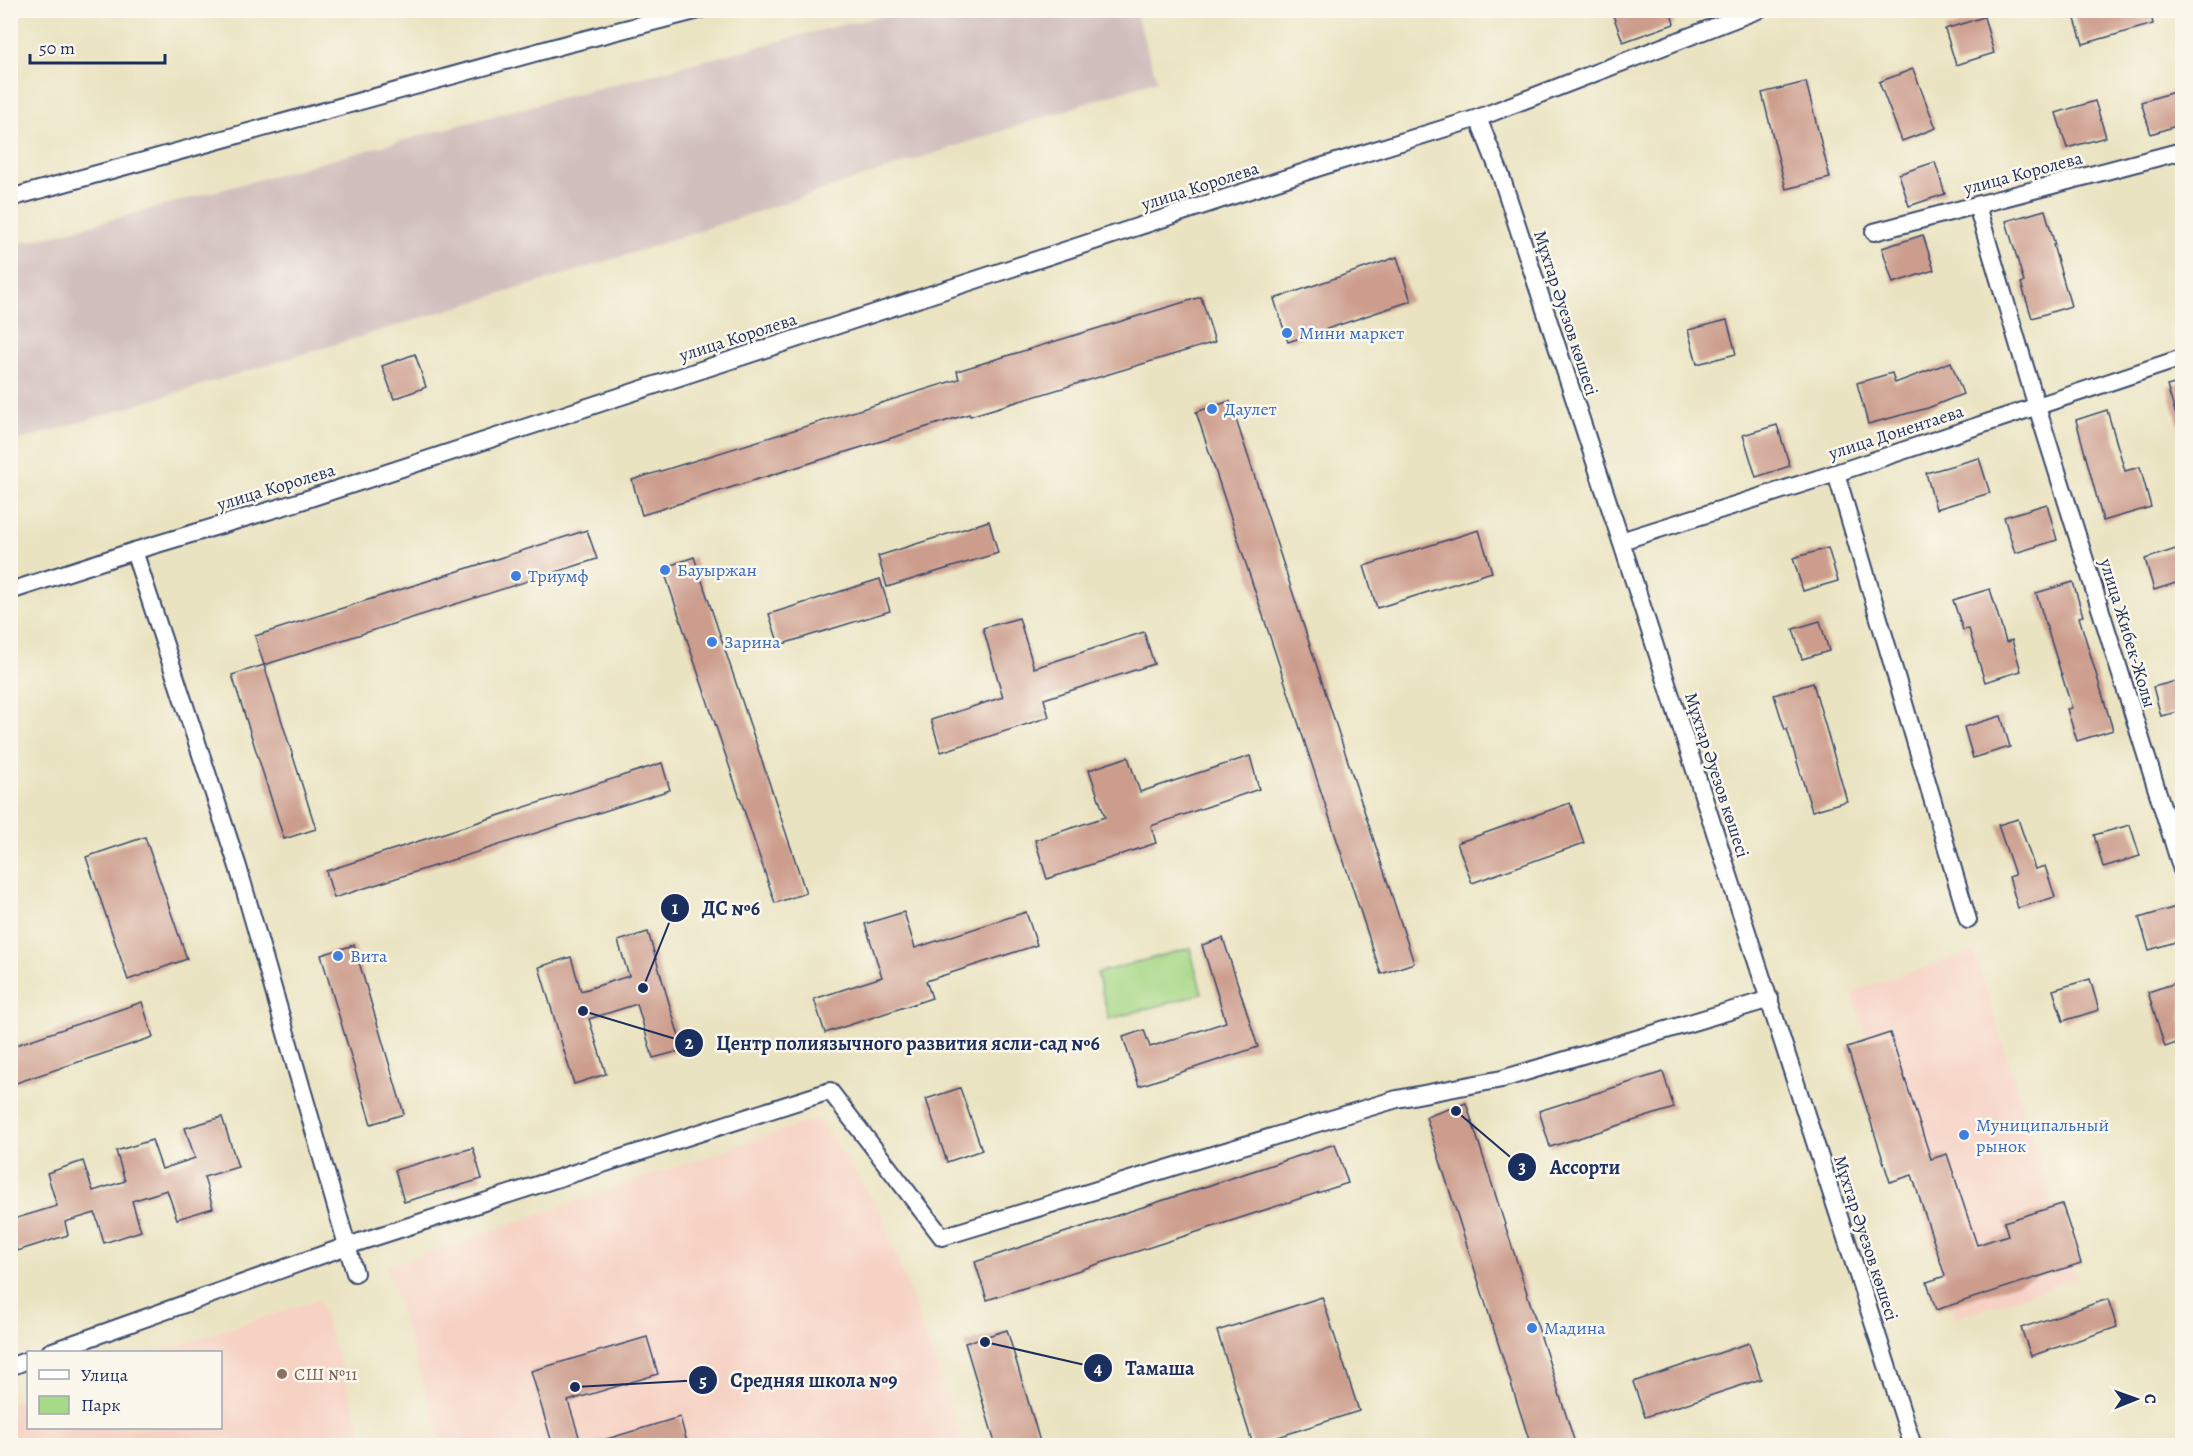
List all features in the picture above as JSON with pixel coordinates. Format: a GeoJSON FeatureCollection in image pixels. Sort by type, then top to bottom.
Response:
{"type":"FeatureCollection","features":[{"type":"Feature","properties":{"kind":"street"},"geometry":{"type":"LineString","coordinates":[[10,198],[563,45],[699,10]]}},
{"type":"Feature","properties":{"kind":"street","name":"улица Королева"},"geometry":{"type":"LineString","coordinates":[[10,591],[298,502],[1306,171],[1478,118],[1758,10]]}},
{"type":"Feature","properties":{"kind":"street","name":"Мұхтар Әуезов көшесі"},"geometry":{"type":"LineString","coordinates":[[1478,118],[1501,176],[1621,541],[1913,1446]]}},
{"type":"Feature","properties":{"kind":"street","name":"улица Королева"},"geometry":{"type":"LineString","coordinates":[[1874,232],[2182,151]]}},
{"type":"Feature","properties":{"kind":"street","name":"улица Жибек-Жолы"},"geometry":{"type":"LineString","coordinates":[[1977,206],[2037,407],[2182,870]]}},
{"type":"Feature","properties":{"kind":"street","name":"улица Донентаева"},"geometry":{"type":"LineString","coordinates":[[1621,541],[1836,473],[2182,358]]}},
{"type":"Feature","properties":{"kind":"street"},"geometry":{"type":"LineString","coordinates":[[1836,473],[1968,920]]}},
{"type":"Feature","properties":{"kind":"street"},"geometry":{"type":"LineString","coordinates":[[134,551],[238,867],[356,1273]]}},
{"type":"Feature","properties":{"kind":"street"},"geometry":{"type":"LineString","coordinates":[[55,1351],[181,1304],[348,1246],[831,1091],[942,1237],[1397,1099],[1502,1079],[1770,999]]}},
{"type":"Feature","properties":{"kind":"street"},"geometry":{"type":"LineString","coordinates":[[10,1367],[27,1360]]}},
{"type":"Feature","properties":{"kind":"shaded area"},"geometry":{"type":"Polygon","coordinates":[[[909,10],[1135,11],[1157,80],[605,262],[11,443],[11,245],[530,106],[829,28],[909,10]]]}},
{"type":"Feature","properties":{"kind":"shaded area","name":"Муниципальный рынок"},"geometry":{"type":"Polygon","coordinates":[[[1974,952],[2077,1279],[1955,1318],[1852,991],[1974,952]]]}},
{"type":"Feature","properties":{"kind":"shaded area"},"geometry":{"type":"Polygon","coordinates":[[[818,1118],[880,1210],[964,1445],[442,1445],[387,1267],[818,1118]]]}},
{"type":"Feature","properties":{"kind":"shaded area","name":"СШ №11"},"geometry":{"type":"Polygon","coordinates":[[[319,1299],[366,1445],[11,1445],[11,1402],[27,1396],[27,1429],[222,1429],[222,1351],[161,1351],[319,1299]]]}},
{"type":"Feature","properties":{"kind":"green space"},"geometry":{"type":"Polygon","coordinates":[[[1190,948],[1202,994],[1109,1019],[1097,973],[1190,948]]]}},
{"type":"Feature","properties":{"kind":"building"},"geometry":{"type":"Polygon","coordinates":[[[1611,10],[1670,10],[1674,24],[1623,42],[1611,10]]]}},
{"type":"Feature","properties":{"kind":"building"},"geometry":{"type":"Polygon","coordinates":[[[2072,10],[2150,10],[2153,24],[2083,44],[2072,10]]]}},
{"type":"Feature","properties":{"kind":"building"},"geometry":{"type":"Polygon","coordinates":[[[1984,17],[1994,53],[1956,65],[1945,29],[1984,17]]]}},
{"type":"Feature","properties":{"kind":"building"},"geometry":{"type":"Polygon","coordinates":[[[1913,69],[1936,128],[1902,141],[1879,82],[1913,69]]]}},
{"type":"Feature","properties":{"kind":"building"},"geometry":{"type":"Polygon","coordinates":[[[1806,82],[1830,178],[1786,189],[1762,93],[1806,82]]]}},
{"type":"Feature","properties":{"kind":"building"},"geometry":{"type":"Polygon","coordinates":[[[2177,91],[2182,109],[2182,124],[2151,134],[2141,102],[2177,91]]]}},
{"type":"Feature","properties":{"kind":"building"},"geometry":{"type":"Polygon","coordinates":[[[2095,101],[2106,137],[2067,148],[2056,113],[2095,101]]]}},
{"type":"Feature","properties":{"kind":"building"},"geometry":{"type":"Polygon","coordinates":[[[1935,162],[1945,194],[1909,206],[1899,174],[1935,162]]]}},
{"type":"Feature","properties":{"kind":"building"},"geometry":{"type":"Polygon","coordinates":[[[2045,210],[2071,306],[2032,318],[2006,221],[2045,210]]]}},
{"type":"Feature","properties":{"kind":"building"},"geometry":{"type":"Polygon","coordinates":[[[1923,235],[1934,270],[1893,283],[1882,248],[1923,235]]]}},
{"type":"Feature","properties":{"kind":"building"},"geometry":{"type":"Polygon","coordinates":[[[1397,257],[1411,301],[1288,342],[1274,299],[1397,257]]]}},
{"type":"Feature","properties":{"kind":"building"},"geometry":{"type":"Polygon","coordinates":[[[1201,297],[1215,342],[970,416],[969,414],[642,515],[632,480],[959,379],[957,371],[1201,297]]]}},
{"type":"Feature","properties":{"kind":"building"},"geometry":{"type":"Polygon","coordinates":[[[1727,320],[1736,354],[1697,364],[1688,330],[1727,320]]]}},
{"type":"Feature","properties":{"kind":"building"},"geometry":{"type":"Polygon","coordinates":[[[415,354],[426,387],[394,399],[382,366],[415,354]]]}},
{"type":"Feature","properties":{"kind":"building"},"geometry":{"type":"Polygon","coordinates":[[[1951,362],[1963,394],[1928,408],[1868,424],[1857,383],[1892,373],[1895,383],[1951,362]]]}},
{"type":"Feature","properties":{"kind":"building"},"geometry":{"type":"Polygon","coordinates":[[[2182,382],[2182,425],[2179,425],[2167,386],[2182,382]]]}},
{"type":"Feature","properties":{"kind":"building"},"geometry":{"type":"Polygon","coordinates":[[[1230,401],[1414,963],[1381,974],[1196,412],[1230,401]]]}},
{"type":"Feature","properties":{"kind":"building"},"geometry":{"type":"Polygon","coordinates":[[[2107,410],[2125,471],[2140,467],[2151,507],[2103,521],[2076,420],[2107,410]]]}},
{"type":"Feature","properties":{"kind":"building"},"geometry":{"type":"Polygon","coordinates":[[[1777,425],[1790,466],[1756,477],[1743,435],[1777,425]]]}},
{"type":"Feature","properties":{"kind":"building"},"geometry":{"type":"Polygon","coordinates":[[[1979,458],[1990,493],[1936,509],[1926,473],[1979,458]]]}},
{"type":"Feature","properties":{"kind":"building"},"geometry":{"type":"Polygon","coordinates":[[[2047,504],[2057,540],[2015,553],[2004,517],[2047,504]]]}},
{"type":"Feature","properties":{"kind":"building"},"geometry":{"type":"Polygon","coordinates":[[[989,521],[998,553],[887,587],[878,556],[989,521]]]}},
{"type":"Feature","properties":{"kind":"building"},"geometry":{"type":"Polygon","coordinates":[[[587,530],[597,559],[264,665],[255,636],[587,530]]]}},
{"type":"Feature","properties":{"kind":"building"},"geometry":{"type":"Polygon","coordinates":[[[1479,530],[1492,572],[1377,608],[1364,566],[1479,530]]]}},
{"type":"Feature","properties":{"kind":"building"},"geometry":{"type":"Polygon","coordinates":[[[1828,548],[1838,581],[1803,591],[1793,558],[1828,548]]]}},
{"type":"Feature","properties":{"kind":"building"},"geometry":{"type":"Polygon","coordinates":[[[2179,548],[2182,559],[2182,581],[2154,590],[2145,559],[2179,548]]]}},
{"type":"Feature","properties":{"kind":"building"},"geometry":{"type":"Polygon","coordinates":[[[694,557],[806,893],[775,903],[663,568],[694,557]]]}},
{"type":"Feature","properties":{"kind":"building"},"geometry":{"type":"Polygon","coordinates":[[[880,579],[890,611],[779,645],[769,614],[880,579]]]}},
{"type":"Feature","properties":{"kind":"building"},"geometry":{"type":"Polygon","coordinates":[[[2073,582],[2083,616],[2079,617],[2113,730],[2077,741],[2067,709],[2072,708],[2036,593],[2073,582]]]}},
{"type":"Feature","properties":{"kind":"building"},"geometry":{"type":"Polygon","coordinates":[[[1990,589],[2006,642],[2012,640],[2021,671],[1985,682],[1969,629],[1963,630],[1953,600],[1990,589]]]}},
{"type":"Feature","properties":{"kind":"building"},"geometry":{"type":"Polygon","coordinates":[[[1019,618],[1034,668],[1144,632],[1154,664],[1044,699],[1049,717],[941,752],[931,720],[1003,697],[983,628],[1019,618]]]}},
{"type":"Feature","properties":{"kind":"building"},"geometry":{"type":"Polygon","coordinates":[[[1820,621],[1829,651],[1802,659],[1793,629],[1820,621]]]}},
{"type":"Feature","properties":{"kind":"building"},"geometry":{"type":"Polygon","coordinates":[[[264,665],[316,829],[284,839],[232,675],[264,665]]]}},
{"type":"Feature","properties":{"kind":"building"},"geometry":{"type":"Polygon","coordinates":[[[2180,680],[2182,711],[2161,716],[2153,687],[2180,680]]]}},
{"type":"Feature","properties":{"kind":"building"},"geometry":{"type":"Polygon","coordinates":[[[1813,683],[1847,801],[1812,811],[1774,695],[1813,683]]]}},
{"type":"Feature","properties":{"kind":"building"},"geometry":{"type":"Polygon","coordinates":[[[2001,716],[2010,747],[1973,758],[1964,727],[2001,716]]]}},
{"type":"Feature","properties":{"kind":"building"},"geometry":{"type":"Polygon","coordinates":[[[1250,756],[1259,789],[1151,826],[1156,843],[1047,879],[1035,840],[1105,817],[1089,770],[1128,757],[1140,792],[1250,756]]]}},
{"type":"Feature","properties":{"kind":"building"},"geometry":{"type":"Polygon","coordinates":[[[662,763],[670,790],[334,898],[326,871],[662,763]]]}},
{"type":"Feature","properties":{"kind":"building"},"geometry":{"type":"Polygon","coordinates":[[[1570,803],[1584,843],[1472,883],[1457,843],[1570,803]]]}},
{"type":"Feature","properties":{"kind":"building"},"geometry":{"type":"Polygon","coordinates":[[[2018,819],[2035,869],[2045,866],[2055,897],[2018,908],[2009,877],[2015,875],[1998,825],[2018,819]]]}},
{"type":"Feature","properties":{"kind":"building"},"geometry":{"type":"Polygon","coordinates":[[[2130,825],[2140,856],[2103,867],[2094,835],[2130,825]]]}},
{"type":"Feature","properties":{"kind":"building"},"geometry":{"type":"Polygon","coordinates":[[[145,837],[187,959],[128,980],[86,857],[145,837]]]}},
{"type":"Feature","properties":{"kind":"building"},"geometry":{"type":"Polygon","coordinates":[[[2176,907],[2182,940],[2149,950],[2139,918],[2176,907]]]}},
{"type":"Feature","properties":{"kind":"building"},"geometry":{"type":"Polygon","coordinates":[[[904,912],[915,948],[1026,912],[1037,945],[926,981],[932,998],[825,1033],[814,999],[882,977],[865,924],[904,912]]]}},
{"type":"Feature","properties":{"kind":"building"},"geometry":{"type":"Polygon","coordinates":[[[648,932],[683,1050],[653,1058],[637,1004],[589,1019],[606,1074],[574,1084],[539,967],[571,957],[581,991],[629,976],[618,941],[648,932]]]}},
{"type":"Feature","properties":{"kind":"building"},"geometry":{"type":"Polygon","coordinates":[[[1223,938],[1258,1047],[1139,1086],[1123,1037],[1144,1030],[1150,1047],[1226,1022],[1202,945],[1223,938]]]}},
{"type":"Feature","properties":{"kind":"building"},"geometry":{"type":"Polygon","coordinates":[[[354,945],[404,1114],[371,1124],[321,955],[354,945]]]}},
{"type":"Feature","properties":{"kind":"building"},"geometry":{"type":"Polygon","coordinates":[[[2090,979],[2099,1010],[2063,1021],[2053,990],[2090,979]]]}},
{"type":"Feature","properties":{"kind":"building"},"geometry":{"type":"Polygon","coordinates":[[[2182,981],[2182,1041],[2165,1047],[2148,992],[2182,981]]]}},
{"type":"Feature","properties":{"kind":"building"},"geometry":{"type":"Polygon","coordinates":[[[142,1002],[153,1037],[10,1085],[10,1047],[142,1002]]]}},
{"type":"Feature","properties":{"kind":"building"},"geometry":{"type":"Polygon","coordinates":[[[1890,1033],[1931,1159],[1947,1154],[1977,1245],[2008,1235],[2004,1222],[2062,1204],[2081,1263],[1936,1310],[1927,1282],[1945,1276],[1912,1175],[1890,1182],[1847,1047],[1890,1033]]]}},
{"type":"Feature","properties":{"kind":"building"},"geometry":{"type":"Polygon","coordinates":[[[1663,1072],[1674,1108],[1550,1147],[1539,1111],[1663,1072]]]}},
{"type":"Feature","properties":{"kind":"building"},"geometry":{"type":"Polygon","coordinates":[[[960,1088],[982,1150],[947,1162],[926,1099],[960,1088]]]}},
{"type":"Feature","properties":{"kind":"building"},"geometry":{"type":"Polygon","coordinates":[[[1466,1103],[1576,1446],[1531,1446],[1426,1117],[1466,1103]]]}},
{"type":"Feature","properties":{"kind":"building"},"geometry":{"type":"Polygon","coordinates":[[[222,1117],[238,1167],[204,1177],[213,1208],[177,1219],[167,1190],[132,1201],[141,1231],[104,1243],[95,1213],[65,1222],[68,1235],[17,1251],[10,1231],[10,1220],[57,1206],[47,1173],[83,1161],[93,1191],[125,1181],[116,1151],[152,1140],[162,1169],[195,1158],[185,1128],[222,1117]]]}},
{"type":"Feature","properties":{"kind":"building"},"geometry":{"type":"Polygon","coordinates":[[[1335,1144],[1348,1183],[987,1300],[975,1262],[1335,1144]]]}},
{"type":"Feature","properties":{"kind":"building"},"geometry":{"type":"Polygon","coordinates":[[[473,1148],[482,1179],[404,1202],[395,1170],[473,1148]]]}},
{"type":"Feature","properties":{"kind":"building"},"geometry":{"type":"Polygon","coordinates":[[[1322,1297],[1359,1411],[1253,1445],[1217,1331],[1322,1297]]]}},
{"type":"Feature","properties":{"kind":"building"},"geometry":{"type":"Polygon","coordinates":[[[2108,1299],[2117,1327],[2031,1356],[2021,1328],[2108,1299]]]}},
{"type":"Feature","properties":{"kind":"building"},"geometry":{"type":"Polygon","coordinates":[[[1007,1330],[1041,1446],[996,1446],[965,1343],[1007,1330]]]}},
{"type":"Feature","properties":{"kind":"building"},"geometry":{"type":"Polygon","coordinates":[[[647,1337],[658,1374],[568,1401],[582,1446],[553,1446],[531,1371],[647,1337]]]}},
{"type":"Feature","properties":{"kind":"building"},"geometry":{"type":"Polygon","coordinates":[[[1749,1343],[1761,1379],[1645,1417],[1633,1382],[1749,1343]]]}},
{"type":"Feature","properties":{"kind":"building"},"geometry":{"type":"Polygon","coordinates":[[[680,1417],[688,1446],[598,1446],[597,1442],[680,1417]]]}},
{"type":"Feature","properties":{"kind":"place","name":"Мини маркет"},"geometry":{"type":"Point","coordinates":[1287,333]}},
{"type":"Feature","properties":{"kind":"place","name":"Даулет"},"geometry":{"type":"Point","coordinates":[1212,409]}},
{"type":"Feature","properties":{"kind":"place","name":"Бауыржан"},"geometry":{"type":"Point","coordinates":[665,570]}},
{"type":"Feature","properties":{"kind":"place","name":"Триумф"},"geometry":{"type":"Point","coordinates":[516,576]}},
{"type":"Feature","properties":{"kind":"place","name":"Зарина"},"geometry":{"type":"Point","coordinates":[712,642]}},
{"type":"Feature","properties":{"kind":"place","name":"Вита"},"geometry":{"type":"Point","coordinates":[338,956]}},
{"type":"Feature","properties":{"kind":"place","name":"ДС №6"},"geometry":{"type":"Point","coordinates":[643,988]}},
{"type":"Feature","properties":{"kind":"place","name":"Центр полиязычного развития ясли-сад №6"},"geometry":{"type":"Point","coordinates":[583,1011]}},
{"type":"Feature","properties":{"kind":"place","name":"Ассорти"},"geometry":{"type":"Point","coordinates":[1456,1111]}},
{"type":"Feature","properties":{"kind":"place","name":"Муниципальный рынок"},"geometry":{"type":"Point","coordinates":[1964,1135]}},
{"type":"Feature","properties":{"kind":"place","name":"Мадина"},"geometry":{"type":"Point","coordinates":[1532,1328]}},
{"type":"Feature","properties":{"kind":"place","name":"Тамаша"},"geometry":{"type":"Point","coordinates":[985,1342]}},
{"type":"Feature","properties":{"kind":"place","name":"СШ №11"},"geometry":{"type":"Point","coordinates":[282,1374]}},
{"type":"Feature","properties":{"kind":"place","name":"Средняя школа №9"},"geometry":{"type":"Point","coordinates":[575,1387]}}]}
